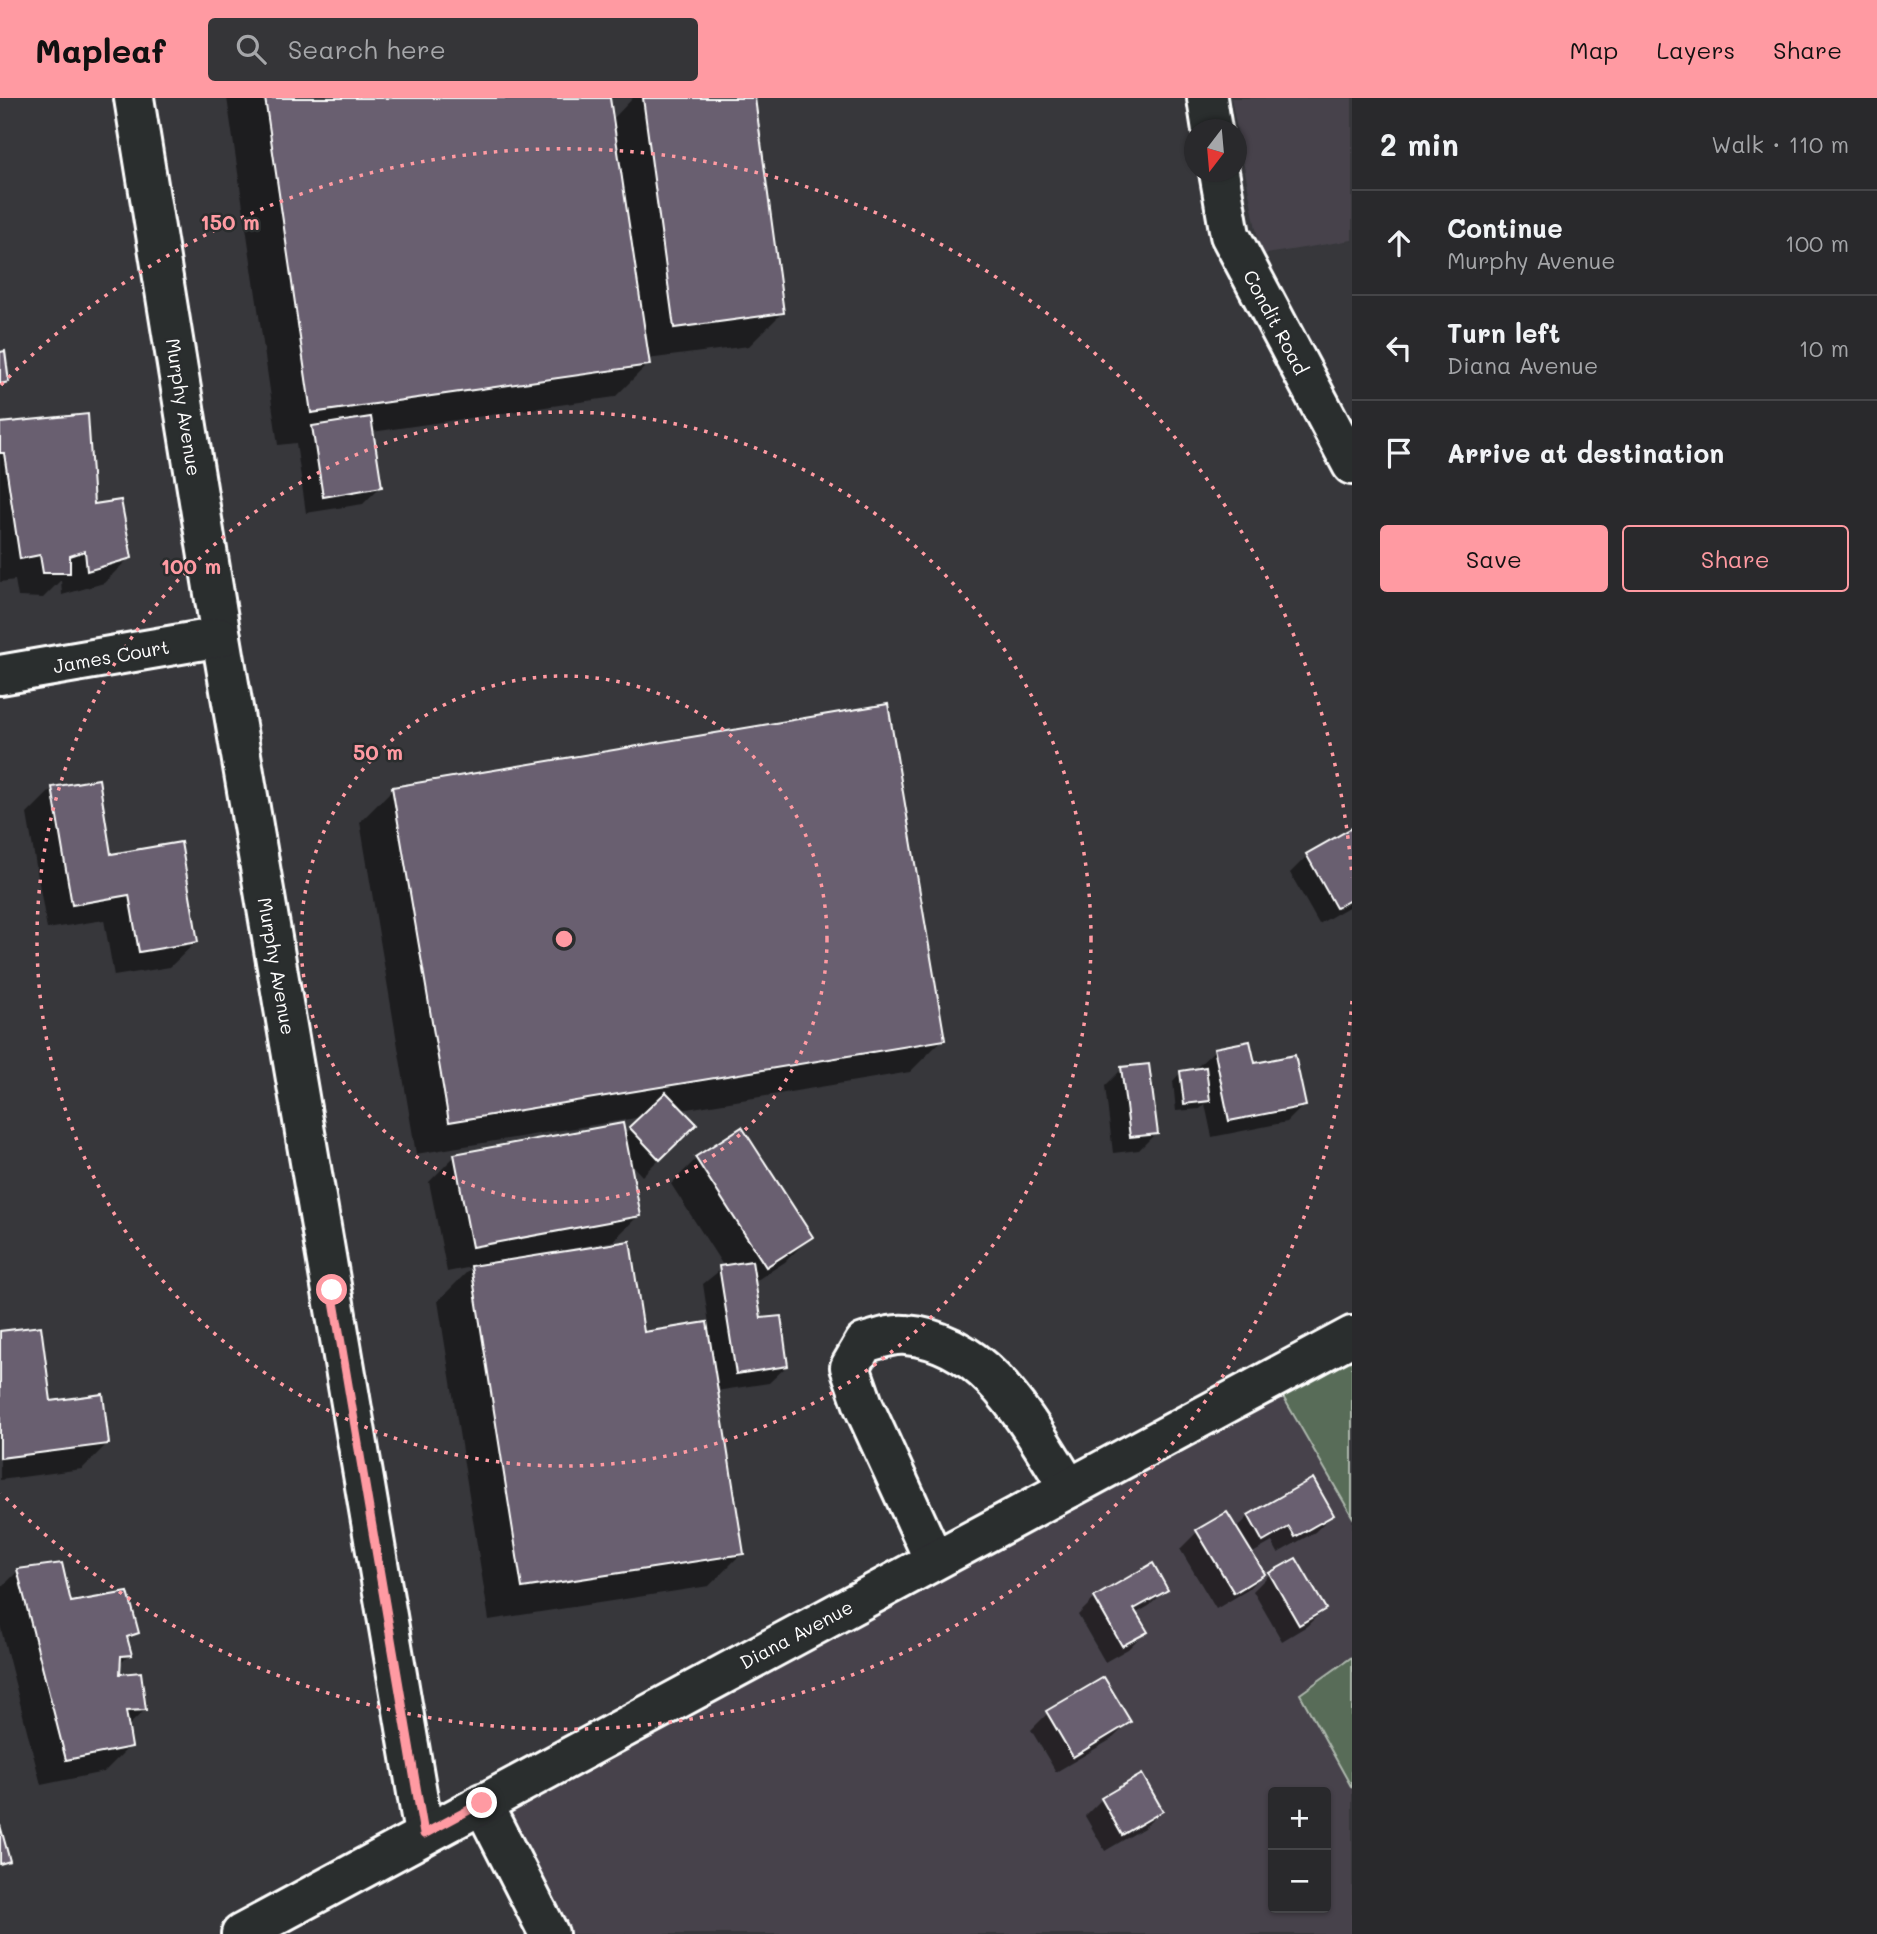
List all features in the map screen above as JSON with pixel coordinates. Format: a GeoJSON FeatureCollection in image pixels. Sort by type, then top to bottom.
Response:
{"type":"FeatureCollection","features":[{"type":"Feature","properties":{"kind":"street","name":"Murphy Avenue"},"geometry":{"type":"LineString","coordinates":[[134,98],[221,637],[424,1834]]}},
{"type":"Feature","properties":{"kind":"street"},"geometry":{"type":"LineString","coordinates":[[1207,98],[1210,119]]}},
{"type":"Feature","properties":{"kind":"street","name":"Condit Road"},"geometry":{"type":"LineString","coordinates":[[1221,182],[1230,235],[1352,465]]}},
{"type":"Feature","properties":{"kind":"street","name":"James Court"},"geometry":{"type":"LineString","coordinates":[[0,675],[221,637]]}},
{"type":"Feature","properties":{"kind":"street"},"geometry":{"type":"LineString","coordinates":[[934,1560],[863,1407],[850,1367],[864,1343],[905,1334],[958,1350],[1007,1392],[1069,1488]]}},
{"type":"Feature","properties":{"kind":"street","name":"Diana Avenue"},"geometry":{"type":"LineString","coordinates":[[259,1929],[424,1834],[1352,1336]]}},
{"type":"Feature","properties":{"kind":"street"},"geometry":{"type":"LineString","coordinates":[[482,1803],[549,1934]]}},
{"type":"Feature","properties":{"kind":"shaded area"},"geometry":{"type":"Polygon","coordinates":[[[1231,98],[1352,98],[1352,240],[1261,255],[1247,182],[1247,119],[1235,119],[1231,98]]]}},
{"type":"Feature","properties":{"kind":"shaded area"},"geometry":{"type":"Polygon","coordinates":[[[1278,1388],[1352,1516],[1352,1657],[1300,1694],[1352,1788],[1352,1934],[536,1934],[480,1825],[1053,1522],[1278,1388]]]}},
{"type":"Feature","properties":{"kind":"green space"},"geometry":{"type":"Polygon","coordinates":[[[1352,1350],[1352,1516],[1278,1388],[1352,1350]]]}},
{"type":"Feature","properties":{"kind":"green space"},"geometry":{"type":"Polygon","coordinates":[[[1352,1657],[1352,1788],[1300,1694],[1352,1657]]]}},
{"type":"Feature","properties":{"kind":"building"},"geometry":{"type":"Polygon","coordinates":[[[265,98],[610,98],[650,365],[311,413],[265,98]]]}},
{"type":"Feature","properties":{"kind":"building"},"geometry":{"type":"Polygon","coordinates":[[[643,98],[755,98],[784,313],[674,328],[643,98]]]}},
{"type":"Feature","properties":{"kind":"building"},"geometry":{"type":"Polygon","coordinates":[[[5,351],[9,382],[0,384],[0,352],[5,351]]]}},
{"type":"Feature","properties":{"kind":"building"},"geometry":{"type":"Polygon","coordinates":[[[88,414],[94,504],[121,500],[132,558],[87,571],[85,551],[70,556],[70,573],[43,573],[40,555],[20,559],[4,453],[0,453],[0,423],[88,414]]]}},
{"type":"Feature","properties":{"kind":"building"},"geometry":{"type":"Polygon","coordinates":[[[371,417],[382,487],[323,497],[312,426],[371,417]]]}},
{"type":"Feature","properties":{"kind":"building"},"geometry":{"type":"Polygon","coordinates":[[[888,704],[945,1040],[449,1122],[392,787],[888,704]]]}},
{"type":"Feature","properties":{"kind":"building"},"geometry":{"type":"Polygon","coordinates":[[[99,779],[111,854],[181,842],[198,942],[139,952],[129,895],[72,905],[52,787],[99,779]]]}},
{"type":"Feature","properties":{"kind":"building"},"geometry":{"type":"Polygon","coordinates":[[[1352,828],[1352,899],[1336,908],[1306,854],[1352,828]]]}},
{"type":"Feature","properties":{"kind":"building"},"geometry":{"type":"Polygon","coordinates":[[[1250,1041],[1255,1063],[1295,1055],[1306,1106],[1229,1121],[1214,1048],[1250,1041]]]}},
{"type":"Feature","properties":{"kind":"building"},"geometry":{"type":"Polygon","coordinates":[[[1149,1064],[1158,1134],[1130,1137],[1121,1067],[1149,1064]]]}},
{"type":"Feature","properties":{"kind":"building"},"geometry":{"type":"Polygon","coordinates":[[[1206,1067],[1210,1101],[1184,1104],[1180,1071],[1206,1067]]]}},
{"type":"Feature","properties":{"kind":"building"},"geometry":{"type":"Polygon","coordinates":[[[666,1092],[697,1124],[660,1160],[629,1127],[666,1092]]]}},
{"type":"Feature","properties":{"kind":"building"},"geometry":{"type":"Polygon","coordinates":[[[623,1123],[641,1216],[472,1247],[454,1154],[623,1123]]]}},
{"type":"Feature","properties":{"kind":"building"},"geometry":{"type":"Polygon","coordinates":[[[742,1127],[813,1237],[766,1267],[695,1157],[742,1127]]]}},
{"type":"Feature","properties":{"kind":"building"},"geometry":{"type":"Polygon","coordinates":[[[630,1241],[644,1332],[707,1322],[744,1554],[522,1588],[471,1266],[630,1241]]]}},
{"type":"Feature","properties":{"kind":"building"},"geometry":{"type":"Polygon","coordinates":[[[752,1261],[761,1318],[781,1316],[788,1366],[736,1374],[719,1266],[752,1261]]]}},
{"type":"Feature","properties":{"kind":"building"},"geometry":{"type":"Polygon","coordinates":[[[41,1326],[51,1401],[103,1394],[109,1444],[0,1458],[0,1331],[41,1326]]]}},
{"type":"Feature","properties":{"kind":"building"},"geometry":{"type":"Polygon","coordinates":[[[1313,1478],[1334,1515],[1295,1537],[1289,1527],[1263,1542],[1248,1515],[1313,1478]]]}},
{"type":"Feature","properties":{"kind":"building"},"geometry":{"type":"Polygon","coordinates":[[[1227,1512],[1265,1574],[1234,1593],[1196,1530],[1227,1512]]]}},
{"type":"Feature","properties":{"kind":"building"},"geometry":{"type":"Polygon","coordinates":[[[1296,1558],[1326,1609],[1299,1625],[1269,1573],[1296,1558]]]}},
{"type":"Feature","properties":{"kind":"building"},"geometry":{"type":"Polygon","coordinates":[[[62,1563],[71,1602],[128,1592],[139,1633],[127,1637],[132,1655],[121,1656],[120,1674],[141,1672],[146,1710],[126,1711],[132,1747],[66,1760],[17,1569],[62,1563]]]}},
{"type":"Feature","properties":{"kind":"building"},"geometry":{"type":"Polygon","coordinates":[[[1153,1563],[1168,1590],[1134,1609],[1148,1632],[1122,1646],[1094,1597],[1153,1563]]]}},
{"type":"Feature","properties":{"kind":"building"},"geometry":{"type":"Polygon","coordinates":[[[1104,1677],[1131,1722],[1073,1757],[1046,1711],[1104,1677]]]}},
{"type":"Feature","properties":{"kind":"building"},"geometry":{"type":"Polygon","coordinates":[[[1142,1774],[1163,1811],[1122,1835],[1101,1798],[1142,1774]]]}},
{"type":"Feature","properties":{"kind":"building"},"geometry":{"type":"Polygon","coordinates":[[[0,1825],[10,1861],[0,1864],[0,1825]]]}},
{"type":"Feature","properties":{"kind":"route"},"geometry":{"type":"LineString","coordinates":[[332,1290],[424,1834],[482,1803]]}}]}
